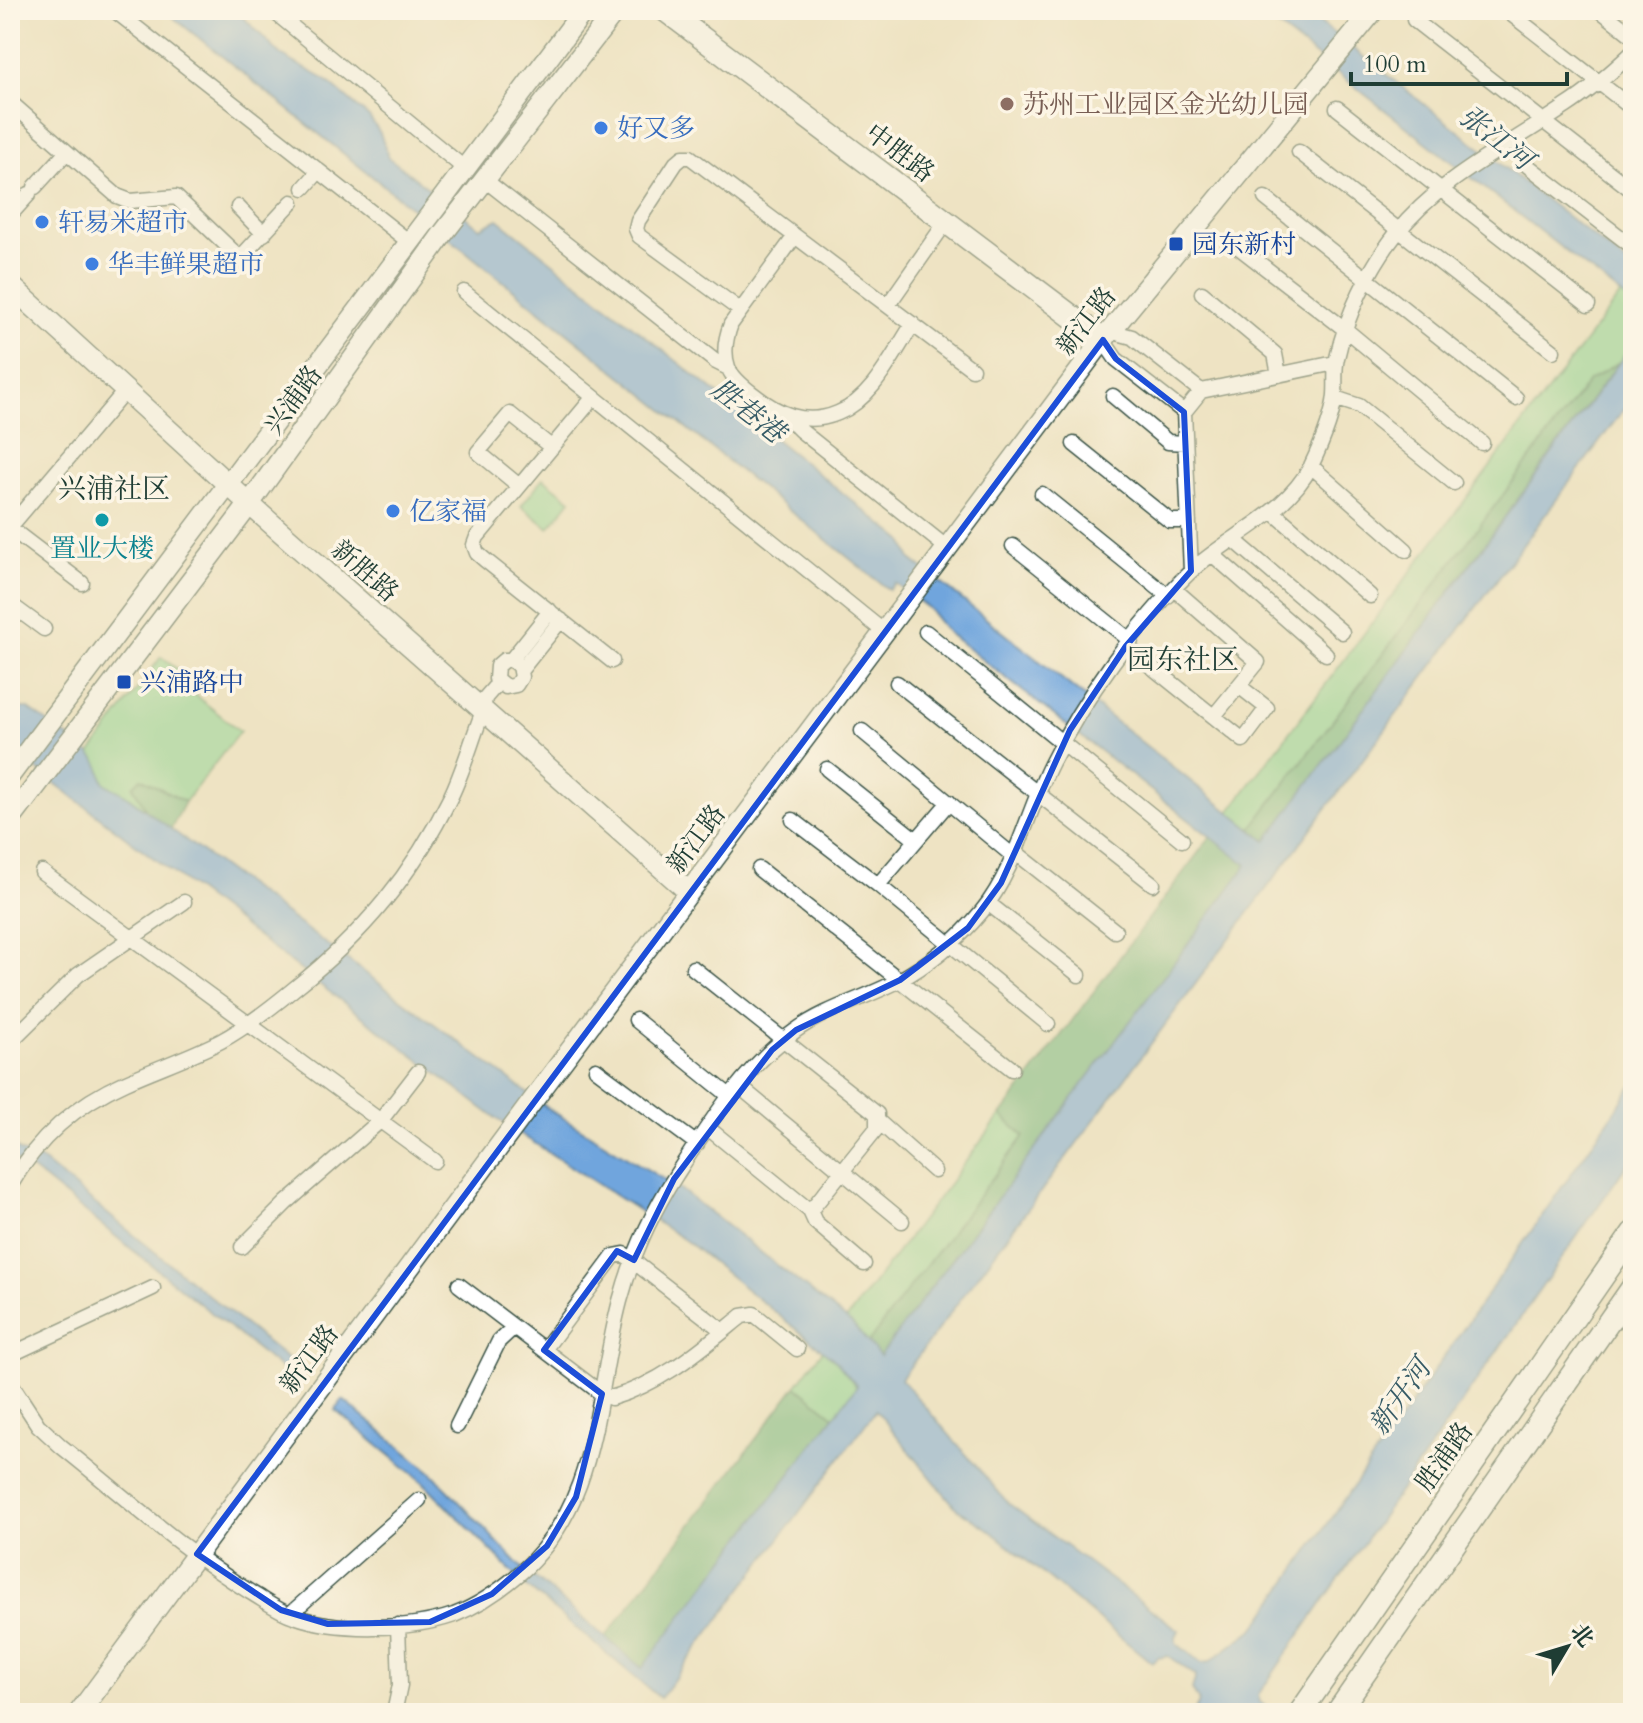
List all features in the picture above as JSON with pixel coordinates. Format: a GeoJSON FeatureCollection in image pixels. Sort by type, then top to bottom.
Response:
{"type":"FeatureCollection","features":[{"type":"Feature","properties":{"kind":"main road","name":"中胜路"},"geometry":{"type":"LineString","coordinates":[[665,10],[946,222],[1106,335]]}},
{"type":"Feature","properties":{"kind":"main road","name":"中胜路"},"geometry":{"type":"LineString","coordinates":[[689,10],[1106,335]]}},
{"type":"Feature","properties":{"kind":"main road","name":"胜浦路"},"geometry":{"type":"LineString","coordinates":[[1300,1713],[1633,1233]]}},
{"type":"Feature","properties":{"kind":"main road"},"geometry":{"type":"LineString","coordinates":[[1337,1713],[1633,1287]]}},
{"type":"Feature","properties":{"kind":"street"},"geometry":{"type":"LineString","coordinates":[[114,10],[408,241]]}},
{"type":"Feature","properties":{"kind":"street"},"geometry":{"type":"LineString","coordinates":[[272,10],[464,168]]}},
{"type":"Feature","properties":{"kind":"street","name":"兴浦路"},"geometry":{"type":"LineString","coordinates":[[15,768],[584,10]]}},
{"type":"Feature","properties":{"kind":"street","name":"兴浦路"},"geometry":{"type":"LineString","coordinates":[[10,820],[250,504],[442,235],[616,10]]}},
{"type":"Feature","properties":{"kind":"street","name":"新江路"},"geometry":{"type":"LineString","coordinates":[[79,1713],[1106,335],[1374,10]]}},
{"type":"Feature","properties":{"kind":"street"},"geometry":{"type":"LineString","coordinates":[[1600,10],[1633,36]]}},
{"type":"Feature","properties":{"kind":"street"},"geometry":{"type":"LineString","coordinates":[[1509,11],[1633,109]]}},
{"type":"Feature","properties":{"kind":"street"},"geometry":{"type":"LineString","coordinates":[[1414,20],[1633,191]]}},
{"type":"Feature","properties":{"kind":"street"},"geometry":{"type":"LineString","coordinates":[[10,1382],[38,1425],[224,1575],[290,1614],[328,1624],[430,1622],[460,1613],[512,1580],[554,1537],[576,1497],[589,1457],[620,1302],[634,1260],[649,1222],[708,1128],[735,1092],[796,1030],[900,980],[968,928],[1001,883],[1037,793],[1066,736],[1128,643],[1191,571],[1272,511],[1311,466],[1335,398],[1335,363],[1346,330],[1368,279],[1400,230],[1441,189],[1600,82],[1633,52]]}},
{"type":"Feature","properties":{"kind":"street"},"geometry":{"type":"LineString","coordinates":[[10,102],[117,196],[130,201],[176,197],[240,258],[292,202]]}},
{"type":"Feature","properties":{"kind":"street"},"geometry":{"type":"LineString","coordinates":[[1337,108],[1588,305]]}},
{"type":"Feature","properties":{"kind":"street"},"geometry":{"type":"LineString","coordinates":[[1514,140],[1528,166],[1633,247]]}},
{"type":"Feature","properties":{"kind":"street"},"geometry":{"type":"LineString","coordinates":[[1299,152],[1553,351]]}},
{"type":"Feature","properties":{"kind":"street"},"geometry":{"type":"LineString","coordinates":[[10,215],[66,153]]}},
{"type":"Feature","properties":{"kind":"street"},"geometry":{"type":"LineString","coordinates":[[740,310],[639,236],[638,221],[683,157],[690,157],[972,369]]}},
{"type":"Feature","properties":{"kind":"street"},"geometry":{"type":"LineString","coordinates":[[304,188],[319,171]]}},
{"type":"Feature","properties":{"kind":"street"},"geometry":{"type":"LineString","coordinates":[[485,180],[606,277],[728,368],[742,385],[773,410],[787,417],[947,548]]}},
{"type":"Feature","properties":{"kind":"street"},"geometry":{"type":"LineString","coordinates":[[1265,198],[1516,398]]}},
{"type":"Feature","properties":{"kind":"street"},"geometry":{"type":"LineString","coordinates":[[238,207],[264,234]]}},
{"type":"Feature","properties":{"kind":"street"},"geometry":{"type":"LineString","coordinates":[[888,305],[946,222]]}},
{"type":"Feature","properties":{"kind":"street"},"geometry":{"type":"LineString","coordinates":[[728,368],[726,337],[740,310],[795,236]]}},
{"type":"Feature","properties":{"kind":"street"},"geometry":{"type":"LineString","coordinates":[[1237,246],[1346,330],[1482,443]]}},
{"type":"Feature","properties":{"kind":"street","name":"新胜路"},"geometry":{"type":"LineString","coordinates":[[10,285],[227,484],[689,892]]}},
{"type":"Feature","properties":{"kind":"street"},"geometry":{"type":"LineString","coordinates":[[464,292],[883,631]]}},
{"type":"Feature","properties":{"kind":"street"},"geometry":{"type":"LineString","coordinates":[[1202,293],[1275,354],[1279,375]]}},
{"type":"Feature","properties":{"kind":"street"},"geometry":{"type":"LineString","coordinates":[[787,417],[821,418],[855,404],[867,392],[913,324]]}},
{"type":"Feature","properties":{"kind":"street"},"geometry":{"type":"LineString","coordinates":[[1184,412],[1116,359],[1106,335],[1132,337],[1201,391]]}},
{"type":"Feature","properties":{"kind":"street"},"geometry":{"type":"LineString","coordinates":[[1191,571],[1184,412],[1201,391],[1335,363]]}},
{"type":"Feature","properties":{"kind":"street"},"geometry":{"type":"LineString","coordinates":[[82,583],[10,528],[126,390]]}},
{"type":"Feature","properties":{"kind":"street"},"geometry":{"type":"LineString","coordinates":[[1113,396],[1168,442],[1185,443]]}},
{"type":"Feature","properties":{"kind":"street"},"geometry":{"type":"LineString","coordinates":[[593,398],[518,485],[474,545],[477,553],[612,661]]}},
{"type":"Feature","properties":{"kind":"street"},"geometry":{"type":"LineString","coordinates":[[1335,398],[1359,406],[1454,483]]}},
{"type":"Feature","properties":{"kind":"street"},"geometry":{"type":"LineString","coordinates":[[518,485],[478,452],[510,414],[551,447]]}},
{"type":"Feature","properties":{"kind":"street"},"geometry":{"type":"LineString","coordinates":[[1074,444],[1170,521],[1189,521]]}},
{"type":"Feature","properties":{"kind":"street"},"geometry":{"type":"LineString","coordinates":[[1311,466],[1406,550]]}},
{"type":"Feature","properties":{"kind":"street"},"geometry":{"type":"LineString","coordinates":[[1042,494],[1258,662],[1214,716]]}},
{"type":"Feature","properties":{"kind":"street"},"geometry":{"type":"LineString","coordinates":[[1272,511],[1370,596]]}},
{"type":"Feature","properties":{"kind":"street"},"geometry":{"type":"LineString","coordinates":[[1233,539],[1342,632]]}},
{"type":"Feature","properties":{"kind":"street"},"geometry":{"type":"LineString","coordinates":[[1013,546],[1243,740],[1267,708],[1239,686]]}},
{"type":"Feature","properties":{"kind":"street"},"geometry":{"type":"LineString","coordinates":[[1212,554],[1326,654]]}},
{"type":"Feature","properties":{"kind":"street"},"geometry":{"type":"LineString","coordinates":[[10,604],[44,629]]}},
{"type":"Feature","properties":{"kind":"street"},"geometry":{"type":"LineString","coordinates":[[502,685],[519,681],[516,665],[556,616]]}},
{"type":"Feature","properties":{"kind":"street"},"geometry":{"type":"LineString","coordinates":[[926,632],[1066,736],[1182,840]]}},
{"type":"Feature","properties":{"kind":"street"},"geometry":{"type":"LineString","coordinates":[[502,685],[495,674],[497,666],[504,660],[516,665]]}},
{"type":"Feature","properties":{"kind":"street"},"geometry":{"type":"LineString","coordinates":[[897,683],[1153,884]]}},
{"type":"Feature","properties":{"kind":"street"},"geometry":{"type":"LineString","coordinates":[[10,1186],[31,1153],[61,1121],[121,1084],[175,1063],[223,1039],[341,951],[400,881],[432,832],[452,793],[483,711],[493,705],[502,685]]}},
{"type":"Feature","properties":{"kind":"street"},"geometry":{"type":"LineString","coordinates":[[862,731],[1115,931]]}},
{"type":"Feature","properties":{"kind":"street"},"geometry":{"type":"LineString","coordinates":[[827,769],[916,840]]}},
{"type":"Feature","properties":{"kind":"street"},"geometry":{"type":"LineString","coordinates":[[878,885],[949,802]]}},
{"type":"Feature","properties":{"kind":"street"},"geometry":{"type":"LineString","coordinates":[[793,820],[1048,1024]]}},
{"type":"Feature","properties":{"kind":"street"},"geometry":{"type":"LineString","coordinates":[[759,869],[1012,1069]]}},
{"type":"Feature","properties":{"kind":"street"},"geometry":{"type":"LineString","coordinates":[[42,872],[435,1161]]}},
{"type":"Feature","properties":{"kind":"street"},"geometry":{"type":"LineString","coordinates":[[10,1042],[78,975],[184,902]]}},
{"type":"Feature","properties":{"kind":"street"},"geometry":{"type":"LineString","coordinates":[[988,903],[1079,975]]}},
{"type":"Feature","properties":{"kind":"street"},"geometry":{"type":"LineString","coordinates":[[693,968],[877,1114],[877,1128],[810,1211]]}},
{"type":"Feature","properties":{"kind":"street"},"geometry":{"type":"LineString","coordinates":[[636,1020],[843,1170],[902,1221]]}},
{"type":"Feature","properties":{"kind":"street"},"geometry":{"type":"LineString","coordinates":[[596,1069],[697,1144]]}},
{"type":"Feature","properties":{"kind":"street"},"geometry":{"type":"LineString","coordinates":[[242,1247],[286,1203],[381,1120],[418,1072]]}},
{"type":"Feature","properties":{"kind":"street"},"geometry":{"type":"LineString","coordinates":[[879,1122],[934,1171]]}},
{"type":"Feature","properties":{"kind":"street"},"geometry":{"type":"LineString","coordinates":[[708,1128],[810,1211],[815,1222],[864,1264]]}},
{"type":"Feature","properties":{"kind":"street"},"geometry":{"type":"LineString","coordinates":[[544,1350],[614,1256],[624,1254],[723,1331]]}},
{"type":"Feature","properties":{"kind":"street"},"geometry":{"type":"LineString","coordinates":[[459,1285],[611,1398],[657,1380],[681,1365],[742,1316],[754,1314],[797,1349]]}},
{"type":"Feature","properties":{"kind":"street"},"geometry":{"type":"LineString","coordinates":[[10,1355],[153,1288]]}},
{"type":"Feature","properties":{"kind":"street"},"geometry":{"type":"LineString","coordinates":[[457,1426],[499,1341],[514,1327]]}},
{"type":"Feature","properties":{"kind":"street"},"geometry":{"type":"LineString","coordinates":[[290,1614],[419,1500]]}},
{"type":"Feature","properties":{"kind":"street"},"geometry":{"type":"LineString","coordinates":[[394,1713],[400,1685],[398,1625]]}},
{"type":"Feature","properties":{"kind":"highlighted area"},"geometry":{"type":"Polygon","coordinates":[[[1103,340],[1116,359],[1184,412],[1191,571],[1126,646],[1070,730],[1001,883],[968,928],[900,980],[796,1030],[772,1050],[674,1179],[634,1260],[617,1251],[544,1350],[602,1394],[576,1497],[547,1546],[492,1594],[430,1622],[328,1624],[281,1610],[197,1554],[1103,340]]]}},
{"type":"Feature","properties":{"kind":"green space"},"geometry":{"type":"Polygon","coordinates":[[[1621,294],[1633,304],[1633,344],[1619,362],[1589,381],[1251,829],[1229,812],[1621,294]]]}},
{"type":"Feature","properties":{"kind":"green space"},"geometry":{"type":"Polygon","coordinates":[[[1619,362],[1266,841],[1251,829],[1589,381],[1619,362]]]}},
{"type":"Feature","properties":{"kind":"green space"},"geometry":{"type":"Polygon","coordinates":[[[543,478],[571,500],[549,528],[521,506],[543,478]]]}},
{"type":"Feature","properties":{"kind":"green space"},"geometry":{"type":"Polygon","coordinates":[[[161,657],[186,676],[180,683],[240,731],[185,802],[141,778],[133,787],[147,811],[121,792],[106,786],[90,754],[161,657]]]}},
{"type":"Feature","properties":{"kind":"green space"},"geometry":{"type":"Polygon","coordinates":[[[141,778],[185,802],[171,829],[147,811],[133,786],[141,778]]]}},
{"type":"Feature","properties":{"kind":"green space"},"geometry":{"type":"Polygon","coordinates":[[[1211,836],[1247,865],[880,1356],[868,1343],[1024,1136],[1001,1115],[1211,836]]]}},
{"type":"Feature","properties":{"kind":"green space"},"geometry":{"type":"Polygon","coordinates":[[[1001,1115],[1024,1136],[868,1343],[846,1320],[1001,1115]]]}},
{"type":"Feature","properties":{"kind":"green space"},"geometry":{"type":"Polygon","coordinates":[[[823,1350],[857,1387],[834,1416],[796,1386],[823,1350]]]}},
{"type":"Feature","properties":{"kind":"green space"},"geometry":{"type":"Polygon","coordinates":[[[796,1386],[834,1416],[642,1669],[605,1638],[796,1386]]]}},
{"type":"Feature","properties":{"kind":"water"},"geometry":{"type":"Polygon","coordinates":[[[164,10],[220,10],[243,17],[281,55],[326,80],[369,117],[380,133],[389,158],[480,228],[498,219],[903,541],[911,559],[1266,841],[1633,344],[1633,397],[901,1379],[1008,1503],[1179,1630],[1175,1639],[1177,1644],[1202,1663],[1209,1662],[1255,1628],[1633,1085],[1633,1156],[1258,1695],[1260,1702],[1274,1713],[1193,1713],[1199,1702],[1192,1689],[1196,1676],[1168,1656],[1152,1663],[988,1529],[957,1509],[876,1410],[660,1698],[527,1587],[423,1482],[335,1410],[343,1400],[431,1472],[516,1562],[642,1668],[857,1386],[836,1361],[686,1241],[494,1117],[10,749],[10,700],[20,708],[28,708],[91,755],[107,784],[552,1111],[684,1192],[852,1324],[880,1356],[1247,865],[948,633],[928,608],[895,583],[889,590],[164,10]]]}},
{"type":"Feature","properties":{"kind":"water"},"geometry":{"type":"Polygon","coordinates":[[[1257,10],[1304,10],[1633,268],[1633,304],[1257,10]]]}},
{"type":"Feature","properties":{"kind":"water"},"geometry":{"type":"Polygon","coordinates":[[[10,1143],[21,1152],[41,1160],[301,1370],[294,1379],[34,1171],[10,1157],[10,1143]]]}},
{"type":"Feature","properties":{"kind":"place","name":"苏州工业园区金光幼儿园"},"geometry":{"type":"Point","coordinates":[1007,104]}},
{"type":"Feature","properties":{"kind":"place","name":"好又多"},"geometry":{"type":"Point","coordinates":[601,128]}},
{"type":"Feature","properties":{"kind":"place","name":"轩易米超市"},"geometry":{"type":"Point","coordinates":[42,222]}},
{"type":"Feature","properties":{"kind":"place","name":"园东新村"},"geometry":{"type":"Point","coordinates":[1176,244]}},
{"type":"Feature","properties":{"kind":"place","name":"华丰鲜果超市"},"geometry":{"type":"Point","coordinates":[92,264]}},
{"type":"Feature","properties":{"kind":"place","name":"亿家福"},"geometry":{"type":"Point","coordinates":[393,511]}},
{"type":"Feature","properties":{"kind":"place","name":"置业大楼"},"geometry":{"type":"Point","coordinates":[102,520]}},
{"type":"Feature","properties":{"kind":"place","name":"兴浦路中"},"geometry":{"type":"Point","coordinates":[124,682]}},
{"type":"Feature","properties":{"kind":"district","name":"兴浦社区"},"geometry":{"type":"Point","coordinates":[114,489]}},
{"type":"Feature","properties":{"kind":"district","name":"园东社区"},"geometry":{"type":"Point","coordinates":[1183,660]}},
{"type":"Feature","properties":{"kind":"water label","name":"张江河"},"geometry":{"type":"Point","coordinates":[1496,138]}},
{"type":"Feature","properties":{"kind":"water label","name":"胜巷港"},"geometry":{"type":"Point","coordinates":[748,411]}},
{"type":"Feature","properties":{"kind":"water label","name":"新开河"},"geometry":{"type":"Point","coordinates":[1400,1397]}}]}
